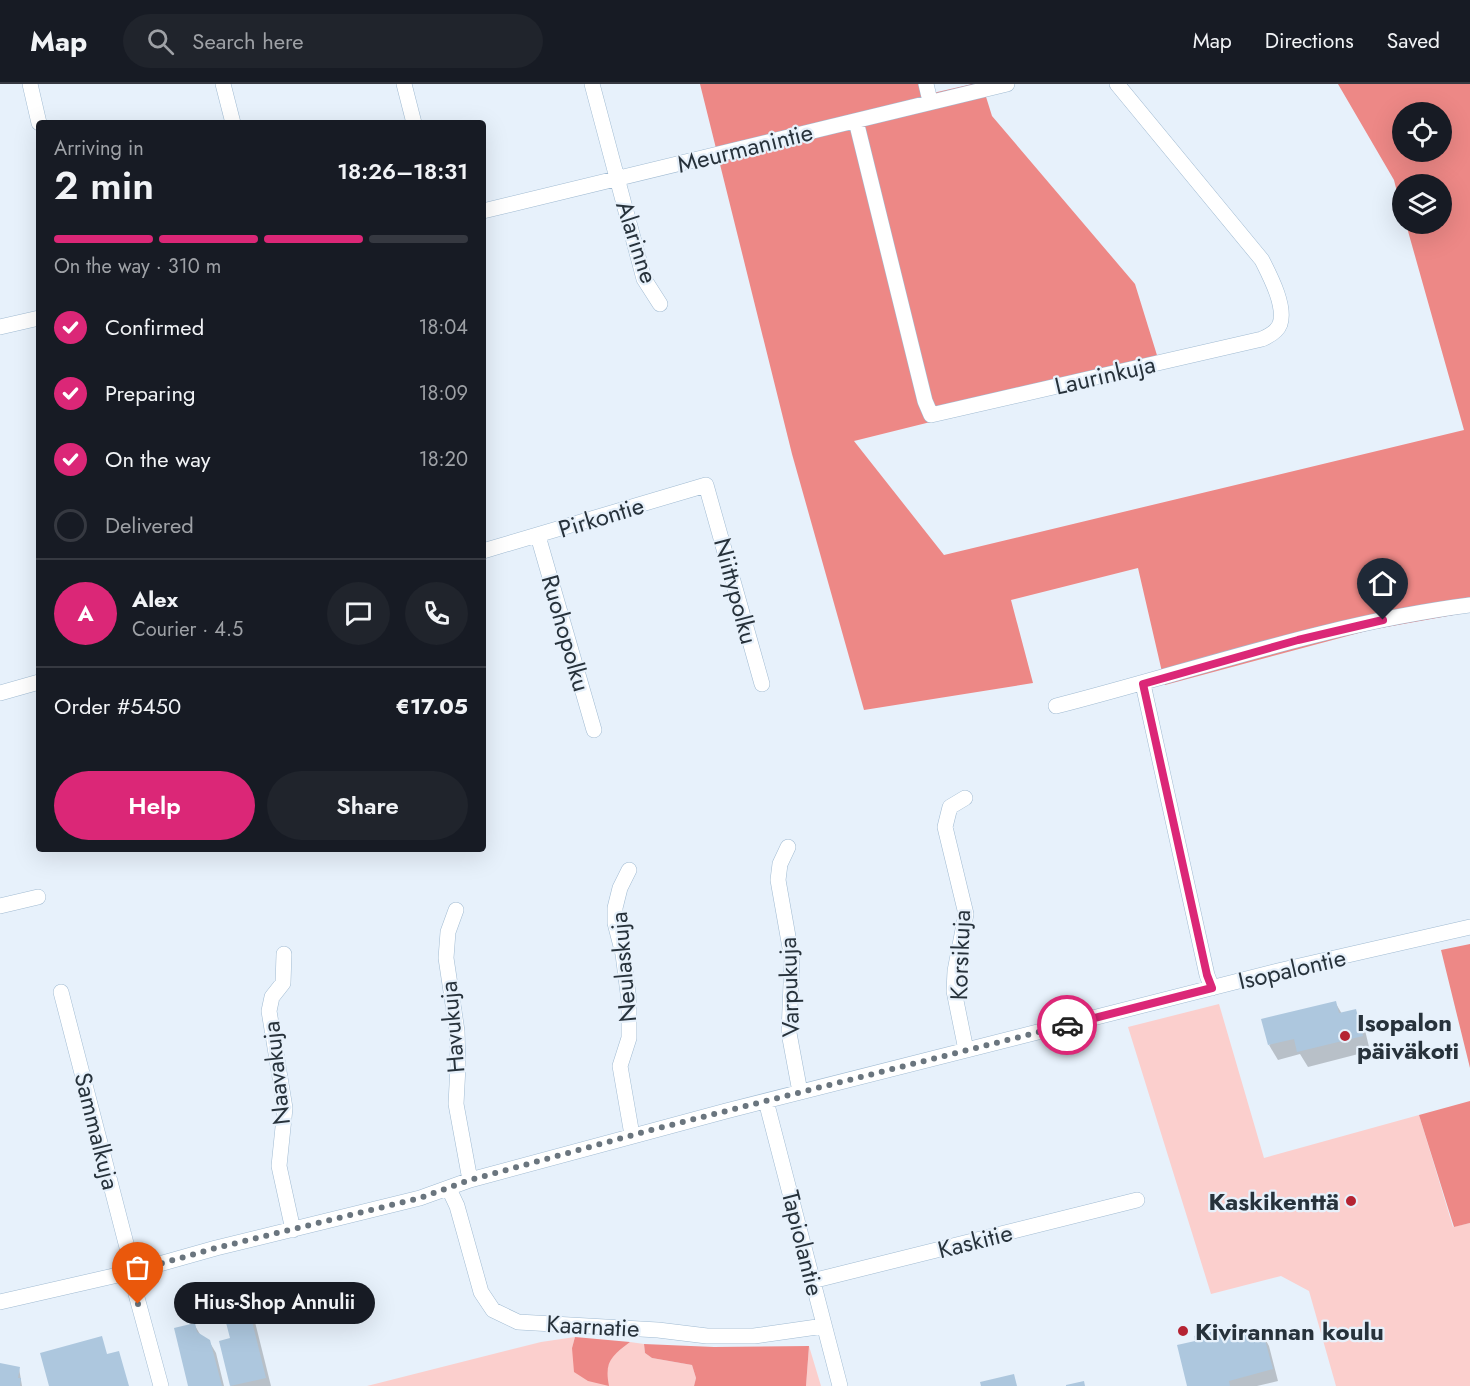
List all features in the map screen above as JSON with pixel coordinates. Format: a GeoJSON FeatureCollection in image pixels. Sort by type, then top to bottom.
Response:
{"type":"FeatureCollection","features":[{"type":"Feature","properties":{"kind":"street"},"geometry":{"type":"LineString","coordinates":[[30,84],[38,120]]}},
{"type":"Feature","properties":{"kind":"street"},"geometry":{"type":"LineString","coordinates":[[223,84],[232,120]]}},
{"type":"Feature","properties":{"kind":"street"},"geometry":{"type":"LineString","coordinates":[[404,84],[413,120]]}},
{"type":"Feature","properties":{"kind":"street","name":"Alarinne"},"geometry":{"type":"LineString","coordinates":[[592,84],[645,279],[660,304]]}},
{"type":"Feature","properties":{"kind":"street"},"geometry":{"type":"LineString","coordinates":[[926,84],[930,101]]}},
{"type":"Feature","properties":{"kind":"street","name":"Meurmanintie"},"geometry":{"type":"LineString","coordinates":[[486,210],[1007,84]]}},
{"type":"Feature","properties":{"kind":"street","name":"Laurinkuja"},"geometry":{"type":"LineString","coordinates":[[856,121],[924,401],[931,415],[1262,339],[1274,333],[1280,324],[1281,312],[1274,285],[1262,260],[1117,84]]}},
{"type":"Feature","properties":{"kind":"street"},"geometry":{"type":"LineString","coordinates":[[0,327],[36,319]]}},
{"type":"Feature","properties":{"kind":"street","name":"Pirkontie"},"geometry":{"type":"LineString","coordinates":[[486,550],[706,485],[711,498]]}},
{"type":"Feature","properties":{"kind":"street","name":"Niittypolku"},"geometry":{"type":"LineString","coordinates":[[711,498],[762,684]]}},
{"type":"Feature","properties":{"kind":"street","name":"Ruohopolku"},"geometry":{"type":"LineString","coordinates":[[538,536],[594,730]]}},
{"type":"Feature","properties":{"kind":"street"},"geometry":{"type":"LineString","coordinates":[[1056,706],[1344,629],[1401,616],[1470,605]]}},
{"type":"Feature","properties":{"kind":"street"},"geometry":{"type":"LineString","coordinates":[[0,693],[36,683]]}},
{"type":"Feature","properties":{"kind":"street"},"geometry":{"type":"LineString","coordinates":[[1143,684],[1207,975],[1212,988]]}},
{"type":"Feature","properties":{"kind":"street","name":"Korsikuja"},"geometry":{"type":"LineString","coordinates":[[965,798],[950,807],[945,827],[966,914],[955,971],[954,991],[966,1050]]}},
{"type":"Feature","properties":{"kind":"street","name":"Varpukuja"},"geometry":{"type":"LineString","coordinates":[[788,847],[780,864],[778,880],[792,959],[789,1033],[800,1092]]}},
{"type":"Feature","properties":{"kind":"street","name":"Neulaskuja"},"geometry":{"type":"LineString","coordinates":[[628,870],[615,908],[615,923],[623,954],[629,1001],[628,1038],[620,1066],[632,1135]]}},
{"type":"Feature","properties":{"kind":"street"},"geometry":{"type":"LineString","coordinates":[[0,906],[38,897]]}},
{"type":"Feature","properties":{"kind":"street","name":"Havukuja"},"geometry":{"type":"LineString","coordinates":[[456,910],[448,932],[446,958],[457,1030],[456,1104],[470,1180]]}},
{"type":"Feature","properties":{"kind":"street","name":"Isopalontie"},"geometry":{"type":"LineString","coordinates":[[0,1302],[131,1272],[216,1248],[420,1198],[470,1180],[800,1092],[1212,988],[1470,927]]}},
{"type":"Feature","properties":{"kind":"street","name":"Naavakuja"},"geometry":{"type":"LineString","coordinates":[[284,954],[283,983],[272,997],[269,1011],[285,1108],[279,1166],[293,1230]]}},
{"type":"Feature","properties":{"kind":"street","name":"Sammalkuja"},"geometry":{"type":"LineString","coordinates":[[61,992],[161,1386]]}},
{"type":"Feature","properties":{"kind":"street","name":"Tapiolantie"},"geometry":{"type":"LineString","coordinates":[[766,1101],[840,1386]]}},
{"type":"Feature","properties":{"kind":"street","name":"Kaarnatie"},"geometry":{"type":"LineString","coordinates":[[449,1189],[457,1206],[481,1292],[493,1310],[518,1322],[754,1336],[824,1326]]}},
{"type":"Feature","properties":{"kind":"street","name":"Kaskitie"},"geometry":{"type":"LineString","coordinates":[[812,1281],[1137,1200]]}},
{"type":"Feature","properties":{"kind":"shaded area"},"geometry":{"type":"Polygon","coordinates":[[[700,84],[930,84],[933,93],[972,84],[982,84],[992,116],[1135,284],[1160,365],[854,441],[944,555],[1464,430],[1409,234],[1452,234],[1452,174],[1392,174],[1392,177],[1338,84],[1470,84],[1470,612],[1370,630],[1165,685],[1138,568],[1011,600],[1033,683],[864,710],[792,454],[700,84]]]}},
{"type":"Feature","properties":{"kind":"shaded area"},"geometry":{"type":"Polygon","coordinates":[[[1470,944],[1470,1068],[1441,950],[1470,944]]]}},
{"type":"Feature","properties":{"kind":"shaded area"},"geometry":{"type":"Polygon","coordinates":[[[1219,1004],[1264,1158],[1419,1115],[1453,1227],[1470,1223],[1470,1386],[1336,1386],[1309,1291],[1281,1276],[1211,1294],[1128,1027],[1219,1004]]]}},
{"type":"Feature","properties":{"kind":"shaded area"},"geometry":{"type":"Polygon","coordinates":[[[1470,1101],[1470,1223],[1454,1227],[1419,1115],[1470,1101]]]}},
{"type":"Feature","properties":{"kind":"shaded area"},"geometry":{"type":"Polygon","coordinates":[[[575,1337],[572,1348],[606,1372],[611,1357],[630,1342],[644,1344],[645,1353],[652,1358],[692,1365],[696,1378],[694,1386],[367,1386],[541,1342],[575,1337]]]}},
{"type":"Feature","properties":{"kind":"shaded area"},"geometry":{"type":"Polygon","coordinates":[[[575,1337],[630,1342],[611,1360],[608,1371],[609,1386],[588,1381],[574,1372],[572,1348],[575,1337]]]}},
{"type":"Feature","properties":{"kind":"shaded area"},"geometry":{"type":"Polygon","coordinates":[[[644,1344],[714,1347],[809,1346],[806,1386],[694,1386],[696,1378],[692,1365],[652,1358],[645,1353],[644,1344]]]}},
{"type":"Feature","properties":{"kind":"shaded area"},"geometry":{"type":"Polygon","coordinates":[[[809,1346],[821,1386],[806,1386],[809,1346]]]}},
{"type":"Feature","properties":{"kind":"building"},"geometry":{"type":"Polygon","coordinates":[[[1336,1001],[1339,1013],[1356,1009],[1363,1036],[1297,1052],[1294,1039],[1268,1045],[1261,1019],[1336,1001]]]}},
{"type":"Feature","properties":{"kind":"building"},"geometry":{"type":"Polygon","coordinates":[[[249,1309],[266,1378],[230,1386],[219,1341],[230,1338],[224,1315],[249,1309]]]}},
{"type":"Feature","properties":{"kind":"building"},"geometry":{"type":"Polygon","coordinates":[[[195,1323],[197,1332],[210,1340],[222,1386],[188,1386],[174,1328],[195,1323]]]}},
{"type":"Feature","properties":{"kind":"building"},"geometry":{"type":"Polygon","coordinates":[[[1247,1327],[1250,1337],[1263,1333],[1273,1369],[1229,1381],[1230,1386],[1187,1386],[1177,1345],[1195,1341],[1194,1336],[1215,1331],[1216,1335],[1247,1327]]]}},
{"type":"Feature","properties":{"kind":"building"},"geometry":{"type":"Polygon","coordinates":[[[102,1336],[107,1354],[119,1351],[129,1386],[49,1386],[40,1353],[102,1336]]]}},
{"type":"Feature","properties":{"kind":"building"},"geometry":{"type":"Polygon","coordinates":[[[0,1363],[20,1367],[18,1378],[21,1378],[20,1386],[0,1386],[0,1363]]]}},
{"type":"Feature","properties":{"kind":"building"},"geometry":{"type":"Polygon","coordinates":[[[1014,1374],[1017,1386],[981,1386],[980,1382],[1014,1374]]]}},
{"type":"Feature","properties":{"kind":"building"},"geometry":{"type":"Polygon","coordinates":[[[1084,1381],[1085,1386],[1066,1386],[1066,1385],[1084,1381]]]}},
{"type":"Feature","properties":{"kind":"way so far"},"geometry":{"type":"LineString","coordinates":[[138,1304],[131,1272],[216,1248],[420,1198],[470,1180],[651,1130],[1067,1025]]}},
{"type":"Feature","properties":{"kind":"place","name":"Isopalon päiväkoti"},"geometry":{"type":"Point","coordinates":[1345,1036]}},
{"type":"Feature","properties":{"kind":"place","name":"Kaskikenttä"},"geometry":{"type":"Point","coordinates":[1351,1201]}},
{"type":"Feature","properties":{"kind":"place","name":"Hius-Shop Annulii"},"geometry":{"type":"Point","coordinates":[138,1304]}},
{"type":"Feature","properties":{"kind":"place","name":"Kivirannan koulu"},"geometry":{"type":"Point","coordinates":[1183,1331]}},
{"type":"Feature","properties":{"kind":"route"},"geometry":{"type":"LineString","coordinates":[[1067,1025],[1212,988],[1207,975],[1143,684],[1298,640],[1383,620]]}}]}
